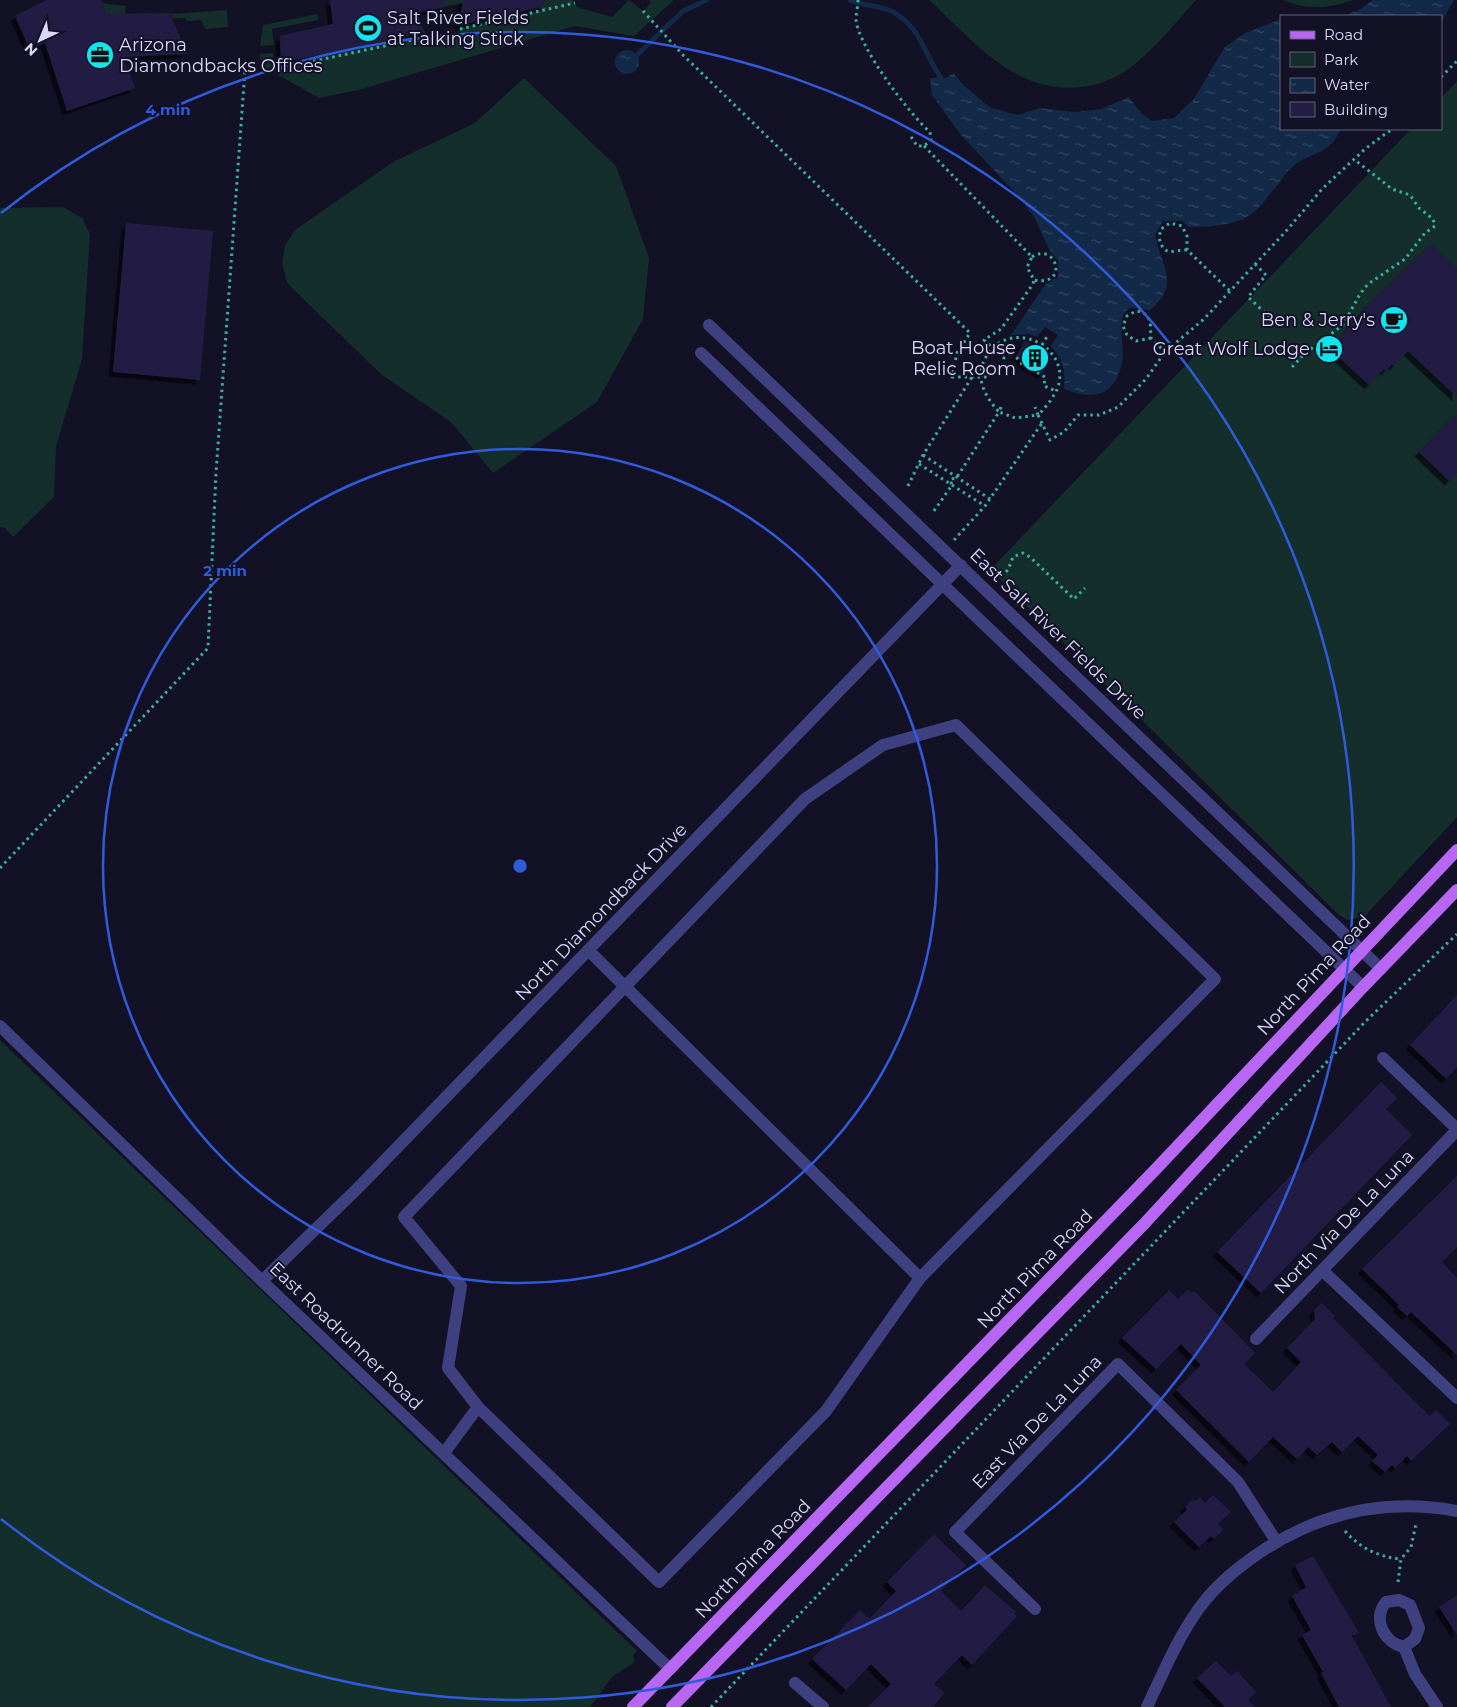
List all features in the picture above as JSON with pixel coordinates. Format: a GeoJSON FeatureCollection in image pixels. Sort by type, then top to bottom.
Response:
{"type":"FeatureCollection","features":[{"type":"Feature","properties":{"kind":"main road","name":"North Pima Road"},"geometry":{"type":"LineString","coordinates":[[633,1707],[1155,1170],[1457,850]]}},
{"type":"Feature","properties":{"kind":"main road"},"geometry":{"type":"LineString","coordinates":[[672,1707],[1144,1224],[1363,987],[1457,890]]}},
{"type":"Feature","properties":{"kind":"street","name":"East Salt River Fields Drive"},"geometry":{"type":"LineString","coordinates":[[709,325],[1381,969]]}},
{"type":"Feature","properties":{"kind":"street"},"geometry":{"type":"LineString","coordinates":[[702,353],[1363,987]]}},
{"type":"Feature","properties":{"kind":"street","name":"North Diamondback Drive"},"geometry":{"type":"LineString","coordinates":[[262,1281],[358,1188],[961,565]]}},
{"type":"Feature","properties":{"kind":"street"},"geometry":{"type":"LineString","coordinates":[[956,725],[1215,979],[920,1278],[826,1411],[659,1582],[478,1407],[448,1368],[461,1286],[404,1217],[805,800],[883,745],[956,725]]}},
{"type":"Feature","properties":{"kind":"street"},"geometry":{"type":"LineString","coordinates":[[588,950],[920,1278]]}},
{"type":"Feature","properties":{"kind":"street","name":"East Roadrunner Road"},"geometry":{"type":"LineString","coordinates":[[0,1026],[262,1281],[670,1670]]}},
{"type":"Feature","properties":{"kind":"street"},"geometry":{"type":"LineString","coordinates":[[1383,1058],[1457,1129]]}},
{"type":"Feature","properties":{"kind":"street","name":"North Via De La Luna"},"geometry":{"type":"LineString","coordinates":[[1256,1339],[1457,1129]]}},
{"type":"Feature","properties":{"kind":"street"},"geometry":{"type":"LineString","coordinates":[[1322,1270],[1457,1398]]}},
{"type":"Feature","properties":{"kind":"street","name":"East Via De La Luna"},"geometry":{"type":"LineString","coordinates":[[1035,1609],[955,1532],[1118,1364],[1238,1482],[1276,1541]]}},
{"type":"Feature","properties":{"kind":"street"},"geometry":{"type":"LineString","coordinates":[[444,1454],[478,1407]]}},
{"type":"Feature","properties":{"kind":"street"},"geometry":{"type":"LineString","coordinates":[[1147,1707],[1186,1627],[1202,1604],[1222,1581],[1276,1541],[1299,1529],[1341,1514],[1403,1506],[1427,1506],[1457,1512]]}},
{"type":"Feature","properties":{"kind":"street"},"geometry":{"type":"LineString","coordinates":[[1404,1647],[1414,1674],[1437,1707]]}},
{"type":"Feature","properties":{"kind":"street"},"geometry":{"type":"LineString","coordinates":[[795,1683],[823,1707]]}},
{"type":"Feature","properties":{"kind":"path"},"geometry":{"type":"LineString","coordinates":[[858,0],[856,20],[866,49],[894,89],[930,132],[931,140],[924,146],[917,146],[910,135]]}},
{"type":"Feature","properties":{"kind":"path"},"geometry":{"type":"LineString","coordinates":[[460,29],[575,3]]}},
{"type":"Feature","properties":{"kind":"path"},"geometry":{"type":"LineString","coordinates":[[643,11],[683,55],[970,333],[957,353],[952,377],[987,376]]}},
{"type":"Feature","properties":{"kind":"path"},"geometry":{"type":"LineString","coordinates":[[276,63],[282,68],[426,37]]}},
{"type":"Feature","properties":{"kind":"path"},"geometry":{"type":"LineString","coordinates":[[1442,76],[1457,61]]}},
{"type":"Feature","properties":{"kind":"path"},"geometry":{"type":"LineString","coordinates":[[0,868],[208,648],[216,473],[242,90],[245,70]]}},
{"type":"Feature","properties":{"kind":"path"},"geometry":{"type":"LineString","coordinates":[[1035,407],[1050,440],[1064,432],[1078,415],[1100,415],[1118,407],[1146,379],[1165,352],[1204,319],[1287,230],[1322,189],[1365,150],[1391,130]]}},
{"type":"Feature","properties":{"kind":"path"},"geometry":{"type":"LineString","coordinates":[[924,146],[1032,257]]}},
{"type":"Feature","properties":{"kind":"path"},"geometry":{"type":"LineString","coordinates":[[1292,367],[1304,354],[1343,325],[1360,294],[1368,284],[1405,259],[1425,233],[1435,226],[1433,219],[1419,208],[1410,195],[1392,189],[1355,160]]}},
{"type":"Feature","properties":{"kind":"path"},"geometry":{"type":"LineString","coordinates":[[1187,250],[1174,253],[1164,248],[1159,237],[1161,229],[1170,223],[1182,226],[1187,236],[1187,250],[1230,291]]}},
{"type":"Feature","properties":{"kind":"path"},"geometry":{"type":"LineString","coordinates":[[1042,254],[1048,255],[1056,263],[1057,268],[1048,280],[1034,280],[1027,267],[1032,257],[1042,254]]}},
{"type":"Feature","properties":{"kind":"path"},"geometry":{"type":"LineString","coordinates":[[1255,264],[1266,275],[1248,296],[1276,324]]}},
{"type":"Feature","properties":{"kind":"path"},"geometry":{"type":"LineString","coordinates":[[1034,280],[1001,330],[984,340],[1004,358],[1011,351],[1022,364],[1046,377],[1044,386],[1056,391]]}},
{"type":"Feature","properties":{"kind":"path"},"geometry":{"type":"LineString","coordinates":[[1151,338],[1136,340],[1127,335],[1123,326],[1127,316],[1136,311],[1146,315],[1152,326],[1151,338],[1165,352]]}},
{"type":"Feature","properties":{"kind":"path"},"geometry":{"type":"LineString","coordinates":[[1042,345],[1048,335]]}},
{"type":"Feature","properties":{"kind":"path"},"geometry":{"type":"LineString","coordinates":[[1006,338],[1023,338],[1050,350],[1056,361],[1060,376],[1056,391],[1038,415],[1015,418],[999,412],[984,392],[982,367],[992,347],[1006,338]]}},
{"type":"Feature","properties":{"kind":"path"},"geometry":{"type":"LineString","coordinates":[[908,486],[923,455],[972,377]]}},
{"type":"Feature","properties":{"kind":"path"},"geometry":{"type":"LineString","coordinates":[[952,485],[950,480],[956,477],[1001,407]]}},
{"type":"Feature","properties":{"kind":"path"},"geometry":{"type":"LineString","coordinates":[[953,542],[985,506],[1042,422]]}},
{"type":"Feature","properties":{"kind":"path"},"geometry":{"type":"LineString","coordinates":[[923,455],[990,499]]}},
{"type":"Feature","properties":{"kind":"path"},"geometry":{"type":"LineString","coordinates":[[919,464],[985,506]]}},
{"type":"Feature","properties":{"kind":"path"},"geometry":{"type":"LineString","coordinates":[[934,511],[952,485]]}},
{"type":"Feature","properties":{"kind":"path"},"geometry":{"type":"LineString","coordinates":[[1001,576],[1008,570],[1013,557],[1024,553],[1074,600],[1085,588]]}},
{"type":"Feature","properties":{"kind":"path"},"geometry":{"type":"LineString","coordinates":[[711,1707],[1365,1022],[1457,934]]}},
{"type":"Feature","properties":{"kind":"path"},"geometry":{"type":"LineString","coordinates":[[1398,1582],[1401,1559],[1411,1547],[1416,1524]]}},
{"type":"Feature","properties":{"kind":"path"},"geometry":{"type":"LineString","coordinates":[[1345,1531],[1364,1549],[1390,1558],[1401,1559]]}},
{"type":"Feature","properties":{"kind":"green space"},"geometry":{"type":"Polygon","coordinates":[[[339,0],[573,0],[577,7],[612,17],[629,0],[643,11],[651,3],[649,0],[674,0],[634,36],[575,26],[362,89],[319,98],[280,76],[273,69],[261,69],[260,54],[273,53],[273,63],[281,62],[280,36],[344,22],[339,0]],[[462,3],[413,13],[425,32],[427,40],[461,33],[459,25],[462,3]]]}},
{"type":"Feature","properties":{"kind":"green space"},"geometry":{"type":"Polygon","coordinates":[[[929,0],[1196,0],[1152,49],[1124,72],[1096,84],[1081,87],[1057,87],[1036,82],[1016,74],[997,62],[929,0]]]}},
{"type":"Feature","properties":{"kind":"green space"},"geometry":{"type":"Polygon","coordinates":[[[1283,0],[1354,0],[1335,5],[1310,7],[1283,0]]]}},
{"type":"Feature","properties":{"kind":"green space"},"geometry":{"type":"Polygon","coordinates":[[[102,3],[126,6],[125,14],[106,14],[102,3]]]}},
{"type":"Feature","properties":{"kind":"green space"},"geometry":{"type":"Polygon","coordinates":[[[227,10],[228,27],[205,29],[201,20],[187,21],[185,18],[172,18],[171,14],[227,10]]]}},
{"type":"Feature","properties":{"kind":"green space"},"geometry":{"type":"Polygon","coordinates":[[[317,14],[318,20],[272,29],[274,45],[260,46],[263,25],[317,14]]]}},
{"type":"Feature","properties":{"kind":"green space"},"geometry":{"type":"Polygon","coordinates":[[[524,78],[616,166],[649,258],[643,319],[597,402],[493,473],[451,422],[382,375],[293,289],[287,282],[282,263],[285,245],[295,230],[393,162],[475,123],[524,78]]]}},
{"type":"Feature","properties":{"kind":"green space","name":"Great Wolf Lodge"},"geometry":{"type":"Polygon","coordinates":[[[1457,81],[1457,817],[1365,916],[1348,920],[1339,915],[990,570],[1410,130],[1442,130],[1442,97],[1457,81]]]}},
{"type":"Feature","properties":{"kind":"green space"},"geometry":{"type":"Polygon","coordinates":[[[63,207],[82,218],[90,234],[82,359],[56,446],[54,497],[13,537],[5,528],[0,527],[0,208],[63,207]]]}},
{"type":"Feature","properties":{"kind":"green space"},"geometry":{"type":"Polygon","coordinates":[[[0,1040],[637,1651],[633,1655],[635,1662],[612,1677],[590,1707],[0,1707],[0,1040]]]}},
{"type":"Feature","properties":{"kind":"water"},"geometry":{"type":"Polygon","coordinates":[[[1373,0],[1454,0],[1442,21],[1442,15],[1346,15],[1359,10],[1373,0]]]}},
{"type":"Feature","properties":{"kind":"water"},"geometry":{"type":"Polygon","coordinates":[[[1280,19],[1280,130],[1340,130],[1336,138],[1325,149],[1292,167],[1258,209],[1245,218],[1221,225],[1205,227],[1189,227],[1182,221],[1163,221],[1155,235],[1167,274],[1165,292],[1149,311],[1136,308],[1128,309],[1123,315],[1122,363],[1114,383],[1108,390],[1093,395],[1064,389],[1063,366],[1051,346],[1058,335],[1045,327],[1037,337],[1028,334],[1011,335],[1045,285],[1058,277],[1058,261],[1050,251],[1034,217],[1021,199],[960,134],[932,95],[930,78],[945,78],[954,73],[963,85],[991,108],[1018,115],[1040,108],[1076,112],[1101,109],[1129,97],[1141,113],[1152,121],[1174,118],[1193,100],[1225,47],[1245,33],[1280,19]]]}},
{"type":"Feature","properties":{"kind":"water"},"geometry":{"type":"Polygon","coordinates":[[[627,50],[632,51],[638,57],[638,67],[632,73],[627,74],[622,73],[616,67],[615,62],[616,57],[622,51],[627,50]]]}},
{"type":"Feature","properties":{"kind":"building","name":"Arizona Diamondbacks Offices"},"geometry":{"type":"Polygon","coordinates":[[[47,0],[101,0],[106,14],[170,13],[187,54],[123,57],[135,88],[67,111],[45,43],[30,50],[15,16],[47,0]]]}},
{"type":"Feature","properties":{"kind":"building","name":"Salt River Fields at Talking Stick"},"geometry":{"type":"Polygon","coordinates":[[[330,0],[445,0],[445,7],[413,13],[425,32],[281,63],[280,36],[333,24],[330,0]]]}},
{"type":"Feature","properties":{"kind":"building"},"geometry":{"type":"Polygon","coordinates":[[[463,0],[544,0],[545,6],[459,25],[463,0]]]}},
{"type":"Feature","properties":{"kind":"building"},"geometry":{"type":"Polygon","coordinates":[[[126,223],[213,231],[200,380],[113,372],[126,223]]]}},
{"type":"Feature","properties":{"kind":"building"},"geometry":{"type":"Polygon","coordinates":[[[1431,244],[1457,268],[1457,397],[1408,351],[1394,366],[1392,364],[1386,371],[1384,369],[1369,385],[1330,349],[1370,303],[1431,244]]]}},
{"type":"Feature","properties":{"kind":"building","name":"Boat House Relic Room"},"geometry":{"type":"Polygon","coordinates":[[[1025,341],[1038,347],[1052,359],[1042,374],[1027,366],[1016,356],[1025,341]]]}},
{"type":"Feature","properties":{"kind":"building"},"geometry":{"type":"Polygon","coordinates":[[[1457,413],[1457,473],[1449,481],[1419,452],[1457,413]]]}},
{"type":"Feature","properties":{"kind":"building"},"geometry":{"type":"Polygon","coordinates":[[[1457,995],[1457,1067],[1446,1079],[1410,1045],[1457,995]]]}},
{"type":"Feature","properties":{"kind":"building"},"geometry":{"type":"Polygon","coordinates":[[[1381,1082],[1397,1098],[1386,1109],[1412,1135],[1261,1293],[1217,1252],[1381,1082]]]}},
{"type":"Feature","properties":{"kind":"building"},"geometry":{"type":"Polygon","coordinates":[[[1457,1176],[1457,1247],[1442,1262],[1457,1278],[1457,1355],[1411,1312],[1407,1316],[1397,1307],[1399,1305],[1362,1269],[1457,1176]]]}},
{"type":"Feature","properties":{"kind":"building"},"geometry":{"type":"Polygon","coordinates":[[[1169,1290],[1178,1299],[1188,1290],[1192,1293],[1194,1291],[1255,1353],[1244,1364],[1273,1392],[1301,1362],[1287,1348],[1315,1319],[1314,1310],[1322,1303],[1335,1316],[1333,1318],[1418,1405],[1430,1416],[1436,1410],[1450,1424],[1411,1461],[1407,1456],[1395,1468],[1392,1465],[1385,1472],[1372,1461],[1378,1455],[1358,1436],[1342,1452],[1332,1442],[1317,1455],[1308,1447],[1297,1459],[1273,1437],[1249,1462],[1176,1390],[1201,1365],[1181,1344],[1156,1369],[1122,1338],[1169,1290]]]}},
{"type":"Feature","properties":{"kind":"building"},"geometry":{"type":"Polygon","coordinates":[[[1213,1495],[1231,1512],[1218,1524],[1223,1530],[1214,1539],[1211,1536],[1199,1547],[1174,1522],[1187,1510],[1185,1507],[1193,1499],[1196,1501],[1200,1497],[1205,1503],[1213,1495]]]}},
{"type":"Feature","properties":{"kind":"building"},"geometry":{"type":"Polygon","coordinates":[[[934,1534],[966,1565],[941,1591],[961,1611],[985,1585],[1016,1612],[1014,1614],[1017,1616],[972,1665],[962,1655],[934,1684],[944,1693],[933,1707],[868,1707],[891,1684],[871,1664],[846,1690],[812,1659],[860,1610],[869,1619],[896,1591],[887,1582],[934,1534]]]}},
{"type":"Feature","properties":{"kind":"building"},"geometry":{"type":"Polygon","coordinates":[[[1313,1556],[1359,1633],[1352,1636],[1391,1707],[1339,1707],[1321,1673],[1323,1672],[1302,1635],[1311,1630],[1292,1596],[1306,1587],[1295,1565],[1313,1556]]]}},
{"type":"Feature","properties":{"kind":"building"},"geometry":{"type":"Polygon","coordinates":[[[1457,1595],[1457,1635],[1439,1607],[1457,1595]]]}},
{"type":"Feature","properties":{"kind":"building"},"geometry":{"type":"Polygon","coordinates":[[[1216,1661],[1231,1676],[1237,1671],[1256,1692],[1248,1700],[1255,1707],[1225,1707],[1197,1678],[1216,1661]]]}},
{"type":"Feature","properties":{"kind":"waterway"},"geometry":{"type":"LineString","coordinates":[[637,55],[683,11],[707,0]]}},
{"type":"Feature","properties":{"kind":"waterway"},"geometry":{"type":"LineString","coordinates":[[850,0],[886,9],[901,17],[909,24],[921,41],[941,78]]}},
{"type":"Feature","properties":{"kind":"place","name":"Salt River Fields at Talking Stick"},"geometry":{"type":"Point","coordinates":[368,28]}},
{"type":"Feature","properties":{"kind":"place","name":"Arizona Diamondbacks Offices"},"geometry":{"type":"Point","coordinates":[100,55]}},
{"type":"Feature","properties":{"kind":"place","name":"Ben & Jerry's"},"geometry":{"type":"Point","coordinates":[1394,320]}},
{"type":"Feature","properties":{"kind":"place","name":"Great Wolf Lodge"},"geometry":{"type":"Point","coordinates":[1329,349]}},
{"type":"Feature","properties":{"kind":"place","name":"Boat House Relic Room"},"geometry":{"type":"Point","coordinates":[1035,358]}}]}
